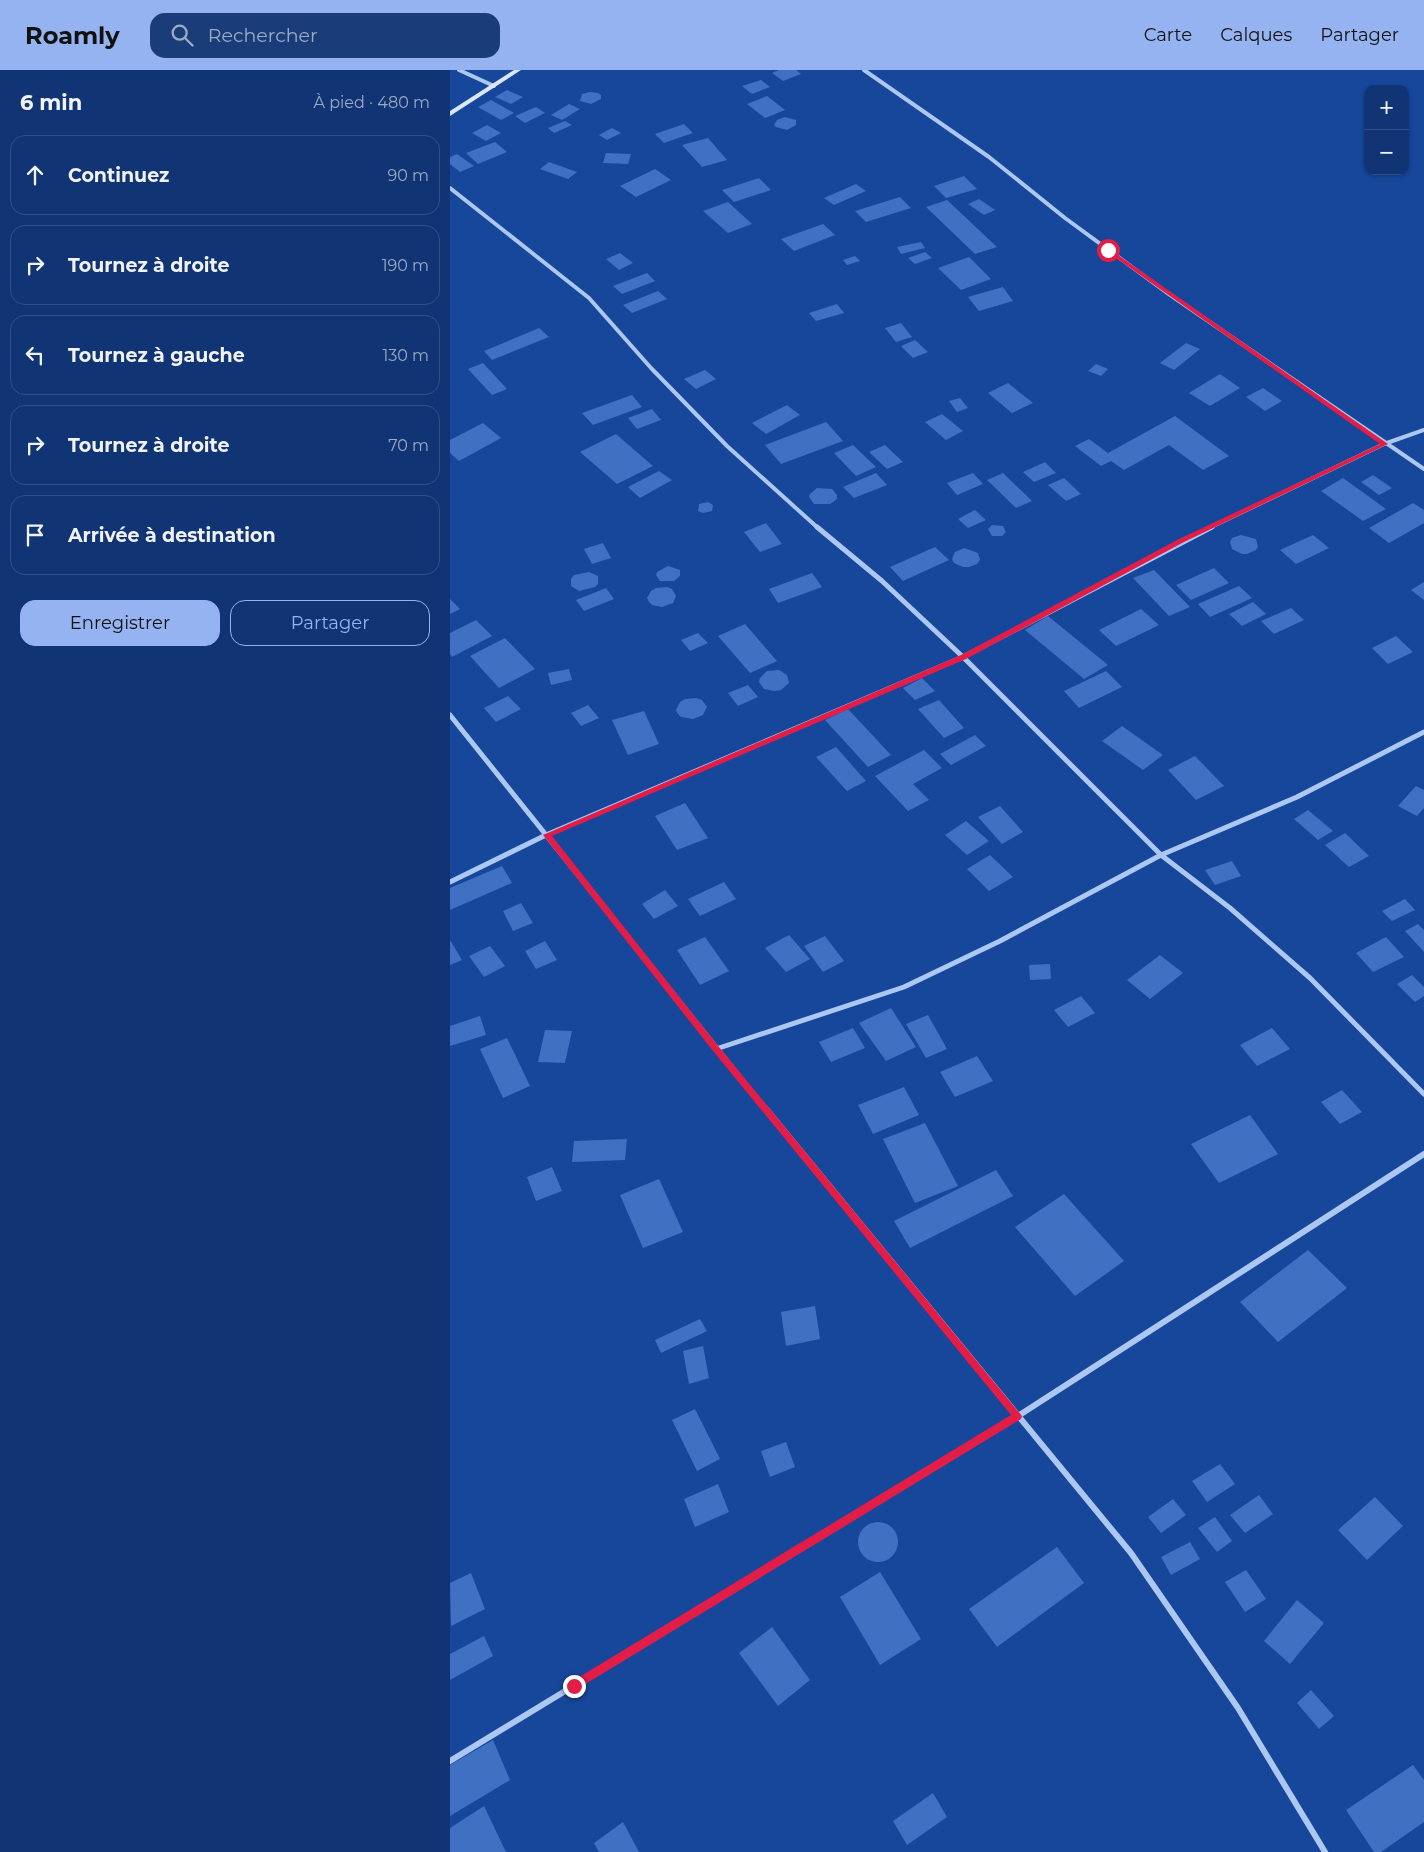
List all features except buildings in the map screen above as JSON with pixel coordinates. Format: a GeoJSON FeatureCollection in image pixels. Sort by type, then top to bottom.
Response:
{"type":"FeatureCollection","features":[{"type":"Feature","properties":{"kind":"street"},"geometry":{"type":"LineString","coordinates":[[459,70],[494,86]]}},
{"type":"Feature","properties":{"kind":"street"},"geometry":{"type":"LineString","coordinates":[[450,114],[518,70]]}},
{"type":"Feature","properties":{"kind":"street"},"geometry":{"type":"LineString","coordinates":[[864,70],[988,157],[1065,218],[1166,292],[1424,470]]}},
{"type":"Feature","properties":{"kind":"street"},"geometry":{"type":"LineString","coordinates":[[450,188],[548,263],[589,298],[650,368],[727,446],[803,515],[882,581],[963,657],[1161,855],[1230,908],[1310,978],[1424,1094]]}},
{"type":"Feature","properties":{"kind":"street"},"geometry":{"type":"LineString","coordinates":[[450,882],[546,835],[963,657],[1182,541],[1384,444],[1424,430]]}},
{"type":"Feature","properties":{"kind":"street"},"geometry":{"type":"LineString","coordinates":[[450,715],[716,1049],[1131,1553],[1238,1708],[1325,1852]]}},
{"type":"Feature","properties":{"kind":"street"},"geometry":{"type":"LineString","coordinates":[[716,1049],[904,987],[1000,941],[1161,855],[1297,797],[1424,732]]}},
{"type":"Feature","properties":{"kind":"street"},"geometry":{"type":"LineString","coordinates":[[450,1761],[1018,1416],[1424,1154]]}},
{"type":"Feature","properties":{"kind":"route"},"geometry":{"type":"LineString","coordinates":[[574,1686],[1018,1416],[716,1049],[546,835],[963,657],[1182,541],[1384,444],[1108,250]]}}]}
